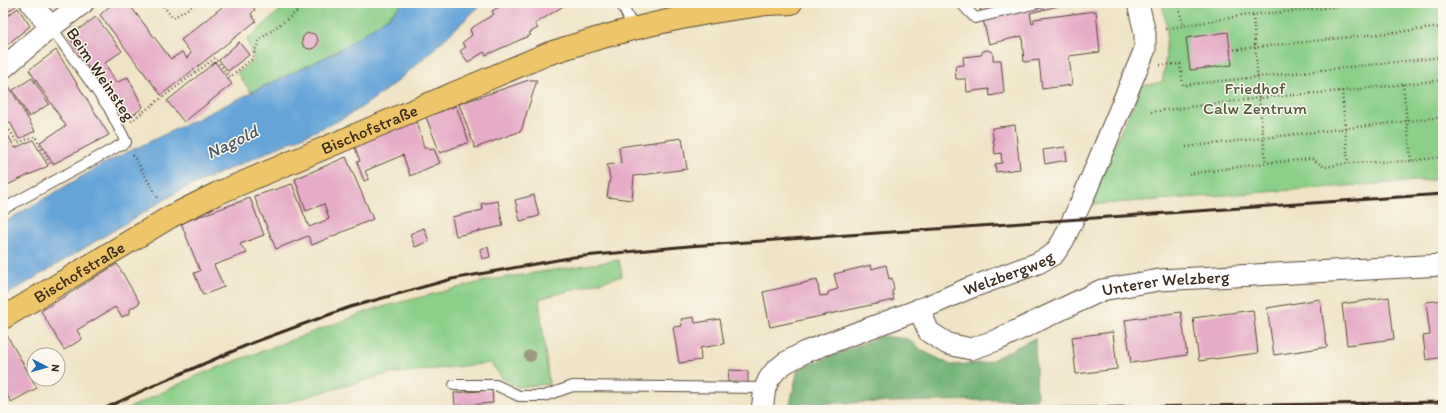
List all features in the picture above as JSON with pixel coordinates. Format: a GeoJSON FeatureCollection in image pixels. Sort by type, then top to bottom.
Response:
{"type":"FeatureCollection","features":[{"type":"Feature","properties":{"kind":"main road","name":"Bischofstraße"},"geometry":{"type":"LineString","coordinates":[[3,318],[170,217],[216,194],[547,54],[588,40],[702,14],[762,3],[791,3]]}},
{"type":"Feature","properties":{"kind":"street"},"geometry":{"type":"LineString","coordinates":[[31,3],[51,27]]}},
{"type":"Feature","properties":{"kind":"street"},"geometry":{"type":"LineString","coordinates":[[3,68],[51,27],[83,3]]}},
{"type":"Feature","properties":{"kind":"street","name":"Welzbergweg"},"geometry":{"type":"LineString","coordinates":[[762,410],[765,388],[769,379],[776,370],[785,363],[804,352],[1038,263],[1054,254],[1063,241],[1083,198],[1145,49],[1145,33],[1138,3]]}},
{"type":"Feature","properties":{"kind":"street","name":"Unterer Welzberg"},"geometry":{"type":"LineString","coordinates":[[919,309],[930,332],[948,344],[971,349],[997,340],[1102,290],[1159,280],[1443,265]]}},
{"type":"Feature","properties":{"kind":"lane"},"geometry":{"type":"LineString","coordinates":[[621,3],[634,29]]}},
{"type":"Feature","properties":{"kind":"lane"},"geometry":{"type":"LineString","coordinates":[[961,3],[975,18],[1038,3]]}},
{"type":"Feature","properties":{"kind":"lane","name":"Beim Weinsteg"},"geometry":{"type":"LineString","coordinates":[[3,209],[126,142],[108,108],[51,27]]}},
{"type":"Feature","properties":{"kind":"lane"},"geometry":{"type":"LineString","coordinates":[[454,385],[496,385],[519,396],[544,396],[573,386],[765,388]]}},
{"type":"Feature","properties":{"kind":"path"},"geometry":{"type":"LineString","coordinates":[[161,3],[173,18],[196,3]]}},
{"type":"Feature","properties":{"kind":"path"},"geometry":{"type":"LineString","coordinates":[[292,3],[298,11]]}},
{"type":"Feature","properties":{"kind":"path"},"geometry":{"type":"LineString","coordinates":[[120,129],[215,58],[230,76],[252,59],[259,40],[298,11],[306,3]]}},
{"type":"Feature","properties":{"kind":"path"},"geometry":{"type":"LineString","coordinates":[[1178,3],[1184,25]]}},
{"type":"Feature","properties":{"kind":"path"},"geometry":{"type":"LineString","coordinates":[[1167,28],[1240,16],[1253,16],[1377,3]]}},
{"type":"Feature","properties":{"kind":"path"},"geometry":{"type":"LineString","coordinates":[[1253,16],[1259,98],[1266,163]]}},
{"type":"Feature","properties":{"kind":"path"},"geometry":{"type":"LineString","coordinates":[[1230,50],[1443,27]]}},
{"type":"Feature","properties":{"kind":"path"},"geometry":{"type":"LineString","coordinates":[[1165,66],[1180,64],[1183,85],[1443,57]]}},
{"type":"Feature","properties":{"kind":"path"},"geometry":{"type":"LineString","coordinates":[[1151,112],[1259,98],[1443,80]]}},
{"type":"Feature","properties":{"kind":"path"},"geometry":{"type":"LineString","coordinates":[[1403,84],[1412,161]]}},
{"type":"Feature","properties":{"kind":"path"},"geometry":{"type":"LineString","coordinates":[[1342,91],[1348,164]]}},
{"type":"Feature","properties":{"kind":"path"},"geometry":{"type":"LineString","coordinates":[[1186,147],[1443,117]]}},
{"type":"Feature","properties":{"kind":"path"},"geometry":{"type":"LineString","coordinates":[[3,130],[8,128],[18,143],[35,136],[58,179]]}},
{"type":"Feature","properties":{"kind":"path"},"geometry":{"type":"LineString","coordinates":[[131,152],[159,200]]}},
{"type":"Feature","properties":{"kind":"path"},"geometry":{"type":"LineString","coordinates":[[1189,174],[1266,163],[1312,159],[1325,167],[1348,164],[1412,161],[1443,157]]}},
{"type":"Feature","properties":{"kind":"green space"},"geometry":{"type":"Polygon","coordinates":[[[288,3],[403,3],[387,18],[350,43],[311,64],[251,92],[237,73],[254,60],[247,40],[288,3]]]}},
{"type":"Feature","properties":{"kind":"green space","name":"Friedhof Calw Zentrum"},"geometry":{"type":"Polygon","coordinates":[[[1162,3],[1443,3],[1443,179],[1088,205],[1141,86],[1162,82],[1165,66],[1167,28],[1162,3]]]}},
{"type":"Feature","properties":{"kind":"green space"},"geometry":{"type":"Polygon","coordinates":[[[619,260],[622,276],[539,299],[549,384],[517,387],[502,378],[491,363],[388,374],[259,410],[125,410],[201,374],[374,309],[489,280],[619,260]]]}},
{"type":"Feature","properties":{"kind":"green space"},"geometry":{"type":"Polygon","coordinates":[[[882,336],[908,339],[923,351],[951,365],[986,363],[1035,338],[1037,399],[790,404],[798,369],[882,336]]]}},
{"type":"Feature","properties":{"kind":"water","name":"Nagold"},"geometry":{"type":"Polygon","coordinates":[[[403,3],[483,3],[395,83],[357,110],[336,122],[181,190],[3,297],[3,223],[103,164],[336,52],[390,16],[403,3]]]}},
{"type":"Feature","properties":{"kind":"building"},"geometry":{"type":"Polygon","coordinates":[[[3,3],[14,3],[16,6],[3,15],[3,3]]]}},
{"type":"Feature","properties":{"kind":"building"},"geometry":{"type":"Polygon","coordinates":[[[113,3],[128,3],[171,59],[182,52],[187,58],[191,53],[181,40],[227,3],[250,3],[255,10],[251,14],[256,21],[161,95],[100,15],[113,3]]]}},
{"type":"Feature","properties":{"kind":"building"},"geometry":{"type":"Polygon","coordinates":[[[506,3],[568,3],[535,24],[538,28],[529,33],[531,35],[486,55],[484,52],[468,62],[460,51],[466,47],[462,43],[472,35],[470,29],[494,14],[492,11],[506,3]]]}},
{"type":"Feature","properties":{"kind":"building"},"geometry":{"type":"Polygon","coordinates":[[[979,3],[1070,3],[1030,13],[1032,24],[1034,23],[1034,19],[1096,11],[1100,52],[1069,56],[1072,85],[1042,89],[1039,60],[1024,62],[1022,36],[989,44],[979,3]]]}},
{"type":"Feature","properties":{"kind":"building"},"geometry":{"type":"Polygon","coordinates":[[[18,8],[30,26],[3,48],[3,19],[18,8]]]}},
{"type":"Feature","properties":{"kind":"building"},"geometry":{"type":"Polygon","coordinates":[[[96,17],[122,51],[105,63],[116,83],[128,77],[143,107],[123,123],[69,36],[96,17]]]}},
{"type":"Feature","properties":{"kind":"building"},"geometry":{"type":"Polygon","coordinates":[[[1228,32],[1232,65],[1190,70],[1186,38],[1228,32]]]}},
{"type":"Feature","properties":{"kind":"building"},"geometry":{"type":"Polygon","coordinates":[[[307,33],[313,33],[318,38],[316,47],[313,49],[307,49],[302,44],[302,38],[307,33]]]}},
{"type":"Feature","properties":{"kind":"building"},"geometry":{"type":"Polygon","coordinates":[[[239,42],[249,55],[228,71],[219,60],[239,42]]]}},
{"type":"Feature","properties":{"kind":"building"},"geometry":{"type":"Polygon","coordinates":[[[56,50],[109,135],[53,164],[40,142],[66,126],[29,70],[56,50]]]}},
{"type":"Feature","properties":{"kind":"building"},"geometry":{"type":"Polygon","coordinates":[[[988,50],[993,53],[993,60],[1001,60],[1004,93],[990,96],[989,89],[967,92],[966,79],[956,79],[955,66],[964,65],[963,57],[981,55],[983,51],[988,50]]]}},
{"type":"Feature","properties":{"kind":"building"},"geometry":{"type":"Polygon","coordinates":[[[215,62],[232,84],[184,122],[167,101],[215,62]]]}},
{"type":"Feature","properties":{"kind":"building"},"geometry":{"type":"Polygon","coordinates":[[[32,78],[49,104],[29,117],[13,90],[32,78]]]}},
{"type":"Feature","properties":{"kind":"building"},"geometry":{"type":"Polygon","coordinates":[[[529,80],[537,80],[521,131],[475,148],[459,104],[529,80]]]}},
{"type":"Feature","properties":{"kind":"building"},"geometry":{"type":"Polygon","coordinates":[[[9,86],[35,131],[19,139],[10,122],[3,125],[3,90],[9,86]]]}},
{"type":"Feature","properties":{"kind":"building"},"geometry":{"type":"Polygon","coordinates":[[[456,106],[469,142],[440,153],[426,117],[456,106]]]}},
{"type":"Feature","properties":{"kind":"building"},"geometry":{"type":"Polygon","coordinates":[[[417,121],[424,148],[428,148],[429,150],[434,149],[440,163],[410,176],[403,155],[365,171],[369,179],[364,181],[357,162],[360,161],[354,145],[417,121]]]}},
{"type":"Feature","properties":{"kind":"building"},"geometry":{"type":"Polygon","coordinates":[[[1015,125],[1020,169],[996,172],[995,164],[1002,163],[1001,153],[995,154],[992,128],[1015,125]]]}},
{"type":"Feature","properties":{"kind":"building"},"geometry":{"type":"Polygon","coordinates":[[[8,135],[15,148],[33,140],[48,166],[3,187],[3,137],[8,135]]]}},
{"type":"Feature","properties":{"kind":"building"},"geometry":{"type":"Polygon","coordinates":[[[682,138],[687,169],[634,176],[632,200],[607,197],[610,178],[607,165],[621,163],[619,147],[682,138]]]}},
{"type":"Feature","properties":{"kind":"building"},"geometry":{"type":"Polygon","coordinates":[[[1065,147],[1067,160],[1045,164],[1043,150],[1065,147]]]}},
{"type":"Feature","properties":{"kind":"building"},"geometry":{"type":"Polygon","coordinates":[[[346,157],[373,219],[312,245],[308,236],[276,249],[254,196],[292,184],[309,227],[329,219],[324,204],[306,211],[295,179],[346,157]]]}},
{"type":"Feature","properties":{"kind":"building"},"geometry":{"type":"Polygon","coordinates":[[[534,195],[539,216],[520,221],[515,200],[534,195]]]}},
{"type":"Feature","properties":{"kind":"building"},"geometry":{"type":"Polygon","coordinates":[[[250,198],[264,235],[240,244],[247,253],[214,265],[224,287],[203,295],[194,273],[200,271],[181,223],[250,198]]]}},
{"type":"Feature","properties":{"kind":"building"},"geometry":{"type":"Polygon","coordinates":[[[498,201],[503,226],[456,236],[452,217],[483,210],[481,204],[498,201]]]}},
{"type":"Feature","properties":{"kind":"building"},"geometry":{"type":"Polygon","coordinates":[[[424,228],[429,241],[415,247],[410,234],[424,228]]]}},
{"type":"Feature","properties":{"kind":"building"},"geometry":{"type":"Polygon","coordinates":[[[488,247],[490,257],[482,259],[480,249],[488,247]]]}},
{"type":"Feature","properties":{"kind":"building"},"geometry":{"type":"Polygon","coordinates":[[[117,264],[140,303],[130,309],[130,313],[122,317],[115,307],[77,330],[82,339],[66,349],[66,347],[62,347],[41,311],[117,264]]]}},
{"type":"Feature","properties":{"kind":"building"},"geometry":{"type":"Polygon","coordinates":[[[871,265],[872,269],[886,265],[889,279],[892,278],[894,300],[770,327],[763,292],[817,280],[820,296],[828,295],[828,292],[838,289],[834,274],[871,265]]]}},
{"type":"Feature","properties":{"kind":"building"},"geometry":{"type":"Polygon","coordinates":[[[1389,297],[1394,339],[1347,345],[1342,304],[1389,297]]]}},
{"type":"Feature","properties":{"kind":"building"},"geometry":{"type":"Polygon","coordinates":[[[1320,299],[1327,347],[1274,355],[1267,308],[1320,299]]]}},
{"type":"Feature","properties":{"kind":"building"},"geometry":{"type":"Polygon","coordinates":[[[1443,300],[1443,357],[1426,360],[1423,336],[1430,335],[1426,302],[1443,300]]]}},
{"type":"Feature","properties":{"kind":"building"},"geometry":{"type":"Polygon","coordinates":[[[1253,310],[1258,353],[1199,361],[1193,318],[1253,310]]]}},
{"type":"Feature","properties":{"kind":"building"},"geometry":{"type":"Polygon","coordinates":[[[1181,312],[1187,355],[1131,363],[1125,320],[1181,312]]]}},
{"type":"Feature","properties":{"kind":"building"},"geometry":{"type":"Polygon","coordinates":[[[694,317],[695,323],[720,319],[724,344],[700,348],[701,360],[679,363],[673,327],[682,326],[681,319],[694,317]]]}},
{"type":"Feature","properties":{"kind":"building"},"geometry":{"type":"Polygon","coordinates":[[[5,332],[26,369],[26,387],[37,388],[11,402],[3,388],[3,333],[5,332]]]}},
{"type":"Feature","properties":{"kind":"building"},"geometry":{"type":"Polygon","coordinates":[[[1113,332],[1117,369],[1076,374],[1072,337],[1113,332]]]}},
{"type":"Feature","properties":{"kind":"building"},"geometry":{"type":"Polygon","coordinates":[[[729,370],[748,371],[748,383],[728,382],[729,370]]]}},
{"type":"Feature","properties":{"kind":"building"},"geometry":{"type":"Polygon","coordinates":[[[492,390],[493,403],[455,406],[454,393],[492,390]]]}},
{"type":"Feature","properties":{"kind":"railway"},"geometry":{"type":"LineString","coordinates":[[101,410],[252,343],[350,307],[452,279],[574,257],[689,246],[1443,194]]}},
{"type":"Feature","properties":{"kind":"railway"},"geometry":{"type":"LineString","coordinates":[[948,410],[1443,402]]}}]}
